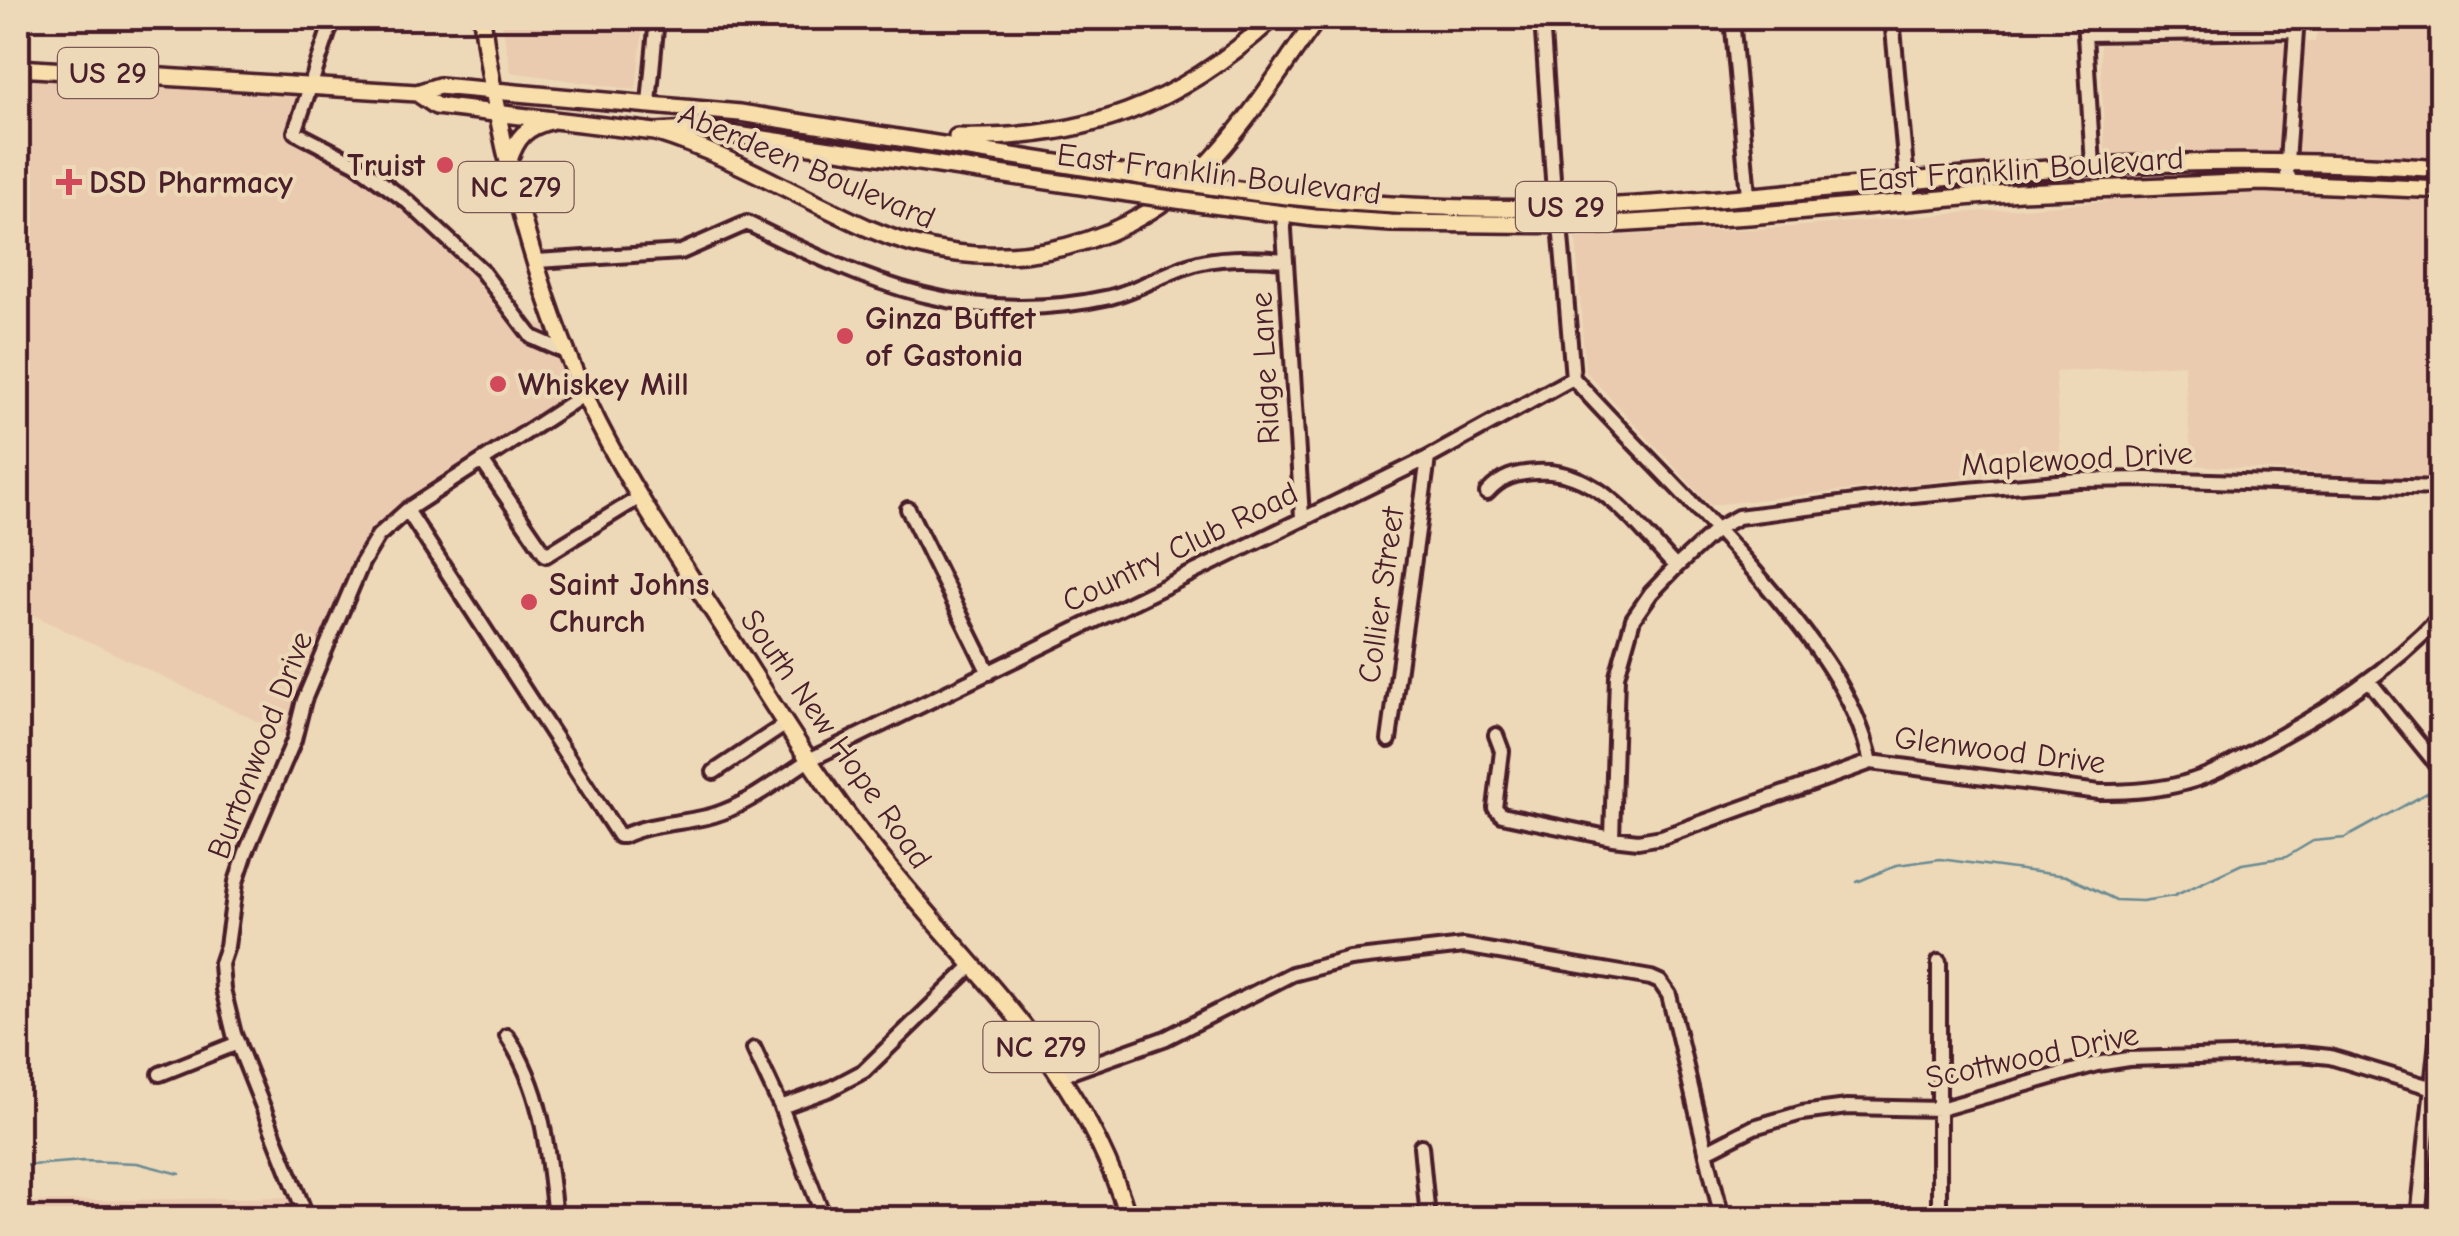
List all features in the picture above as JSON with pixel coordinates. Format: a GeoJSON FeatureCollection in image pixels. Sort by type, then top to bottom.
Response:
{"type":"FeatureCollection","features":[{"type":"Feature","properties":{"kind":"main road","name":"NC 279"},"geometry":{"type":"LineString","coordinates":[[482,18],[494,91]]}},
{"type":"Feature","properties":{"kind":"main road","name":"Aberdeen Boulevard"},"geometry":{"type":"LineString","coordinates":[[894,136],[1012,138],[1044,135],[1110,118],[1186,84],[1217,65],[1272,18]]}},
{"type":"Feature","properties":{"kind":"main road","name":"Aberdeen Boulevard"},"geometry":{"type":"LineString","coordinates":[[654,132],[759,172],[871,230],[906,242],[976,256],[1050,252],[1131,224],[1200,172],[1318,18]]}},
{"type":"Feature","properties":{"kind":"main road","name":"East Franklin Boulevard"},"geometry":{"type":"LineString","coordinates":[[18,68],[417,94],[439,86],[649,103],[894,136],[1224,188],[1378,204],[1648,223],[2020,192],[2292,182],[2442,190]]}},
{"type":"Feature","properties":{"kind":"main road","name":"South New Hope Road"},"geometry":{"type":"LineString","coordinates":[[494,91],[509,160],[566,352],[584,394],[640,496],[809,760],[876,853],[1062,1075],[1106,1154],[1128,1218]]}},
{"type":"Feature","properties":{"kind":"main road","name":"East Franklin Boulevard"},"geometry":{"type":"LineString","coordinates":[[417,94],[436,106],[654,132],[692,130],[736,135],[1205,204],[1391,223],[1557,216],[1908,180],[2093,166],[2287,162],[2442,169]]}},
{"type":"Feature","properties":{"kind":"main road"},"geometry":{"type":"LineString","coordinates":[[509,160],[516,142],[529,128],[556,119]]}},
{"type":"Feature","properties":{"kind":"street"},"geometry":{"type":"LineString","coordinates":[[332,18],[295,132],[355,163],[408,202],[482,270],[532,337],[566,352]]}},
{"type":"Feature","properties":{"kind":"street"},"geometry":{"type":"LineString","coordinates":[[649,103],[657,18]]}},
{"type":"Feature","properties":{"kind":"street"},"geometry":{"type":"LineString","coordinates":[[1542,18],[1573,378]]}},
{"type":"Feature","properties":{"kind":"street"},"geometry":{"type":"LineString","coordinates":[[1732,18],[1748,195]]}},
{"type":"Feature","properties":{"kind":"street"},"geometry":{"type":"LineString","coordinates":[[1892,18],[1909,202]]}},
{"type":"Feature","properties":{"kind":"street"},"geometry":{"type":"LineString","coordinates":[[2084,18],[2093,166]]}},
{"type":"Feature","properties":{"kind":"street"},"geometry":{"type":"LineString","coordinates":[[2086,34],[2298,24],[2287,162],[2292,182]]}},
{"type":"Feature","properties":{"kind":"street","name":"Ridge Lane"},"geometry":{"type":"LineString","coordinates":[[1283,214],[1302,517]]}},
{"type":"Feature","properties":{"kind":"street"},"geometry":{"type":"LineString","coordinates":[[537,261],[681,252],[747,223],[865,277],[922,295],[1002,309],[1062,308],[1133,292],[1189,265],[1234,257],[1286,260]]}},
{"type":"Feature","properties":{"kind":"street","name":"Country Club Road"},"geometry":{"type":"LineString","coordinates":[[406,510],[619,836],[718,814],[809,760],[1428,458],[1573,378]]}},
{"type":"Feature","properties":{"kind":"street","name":"Glenwood Drive"},"geometry":{"type":"LineString","coordinates":[[1573,378],[1617,428],[1718,528],[1812,640],[1843,689],[1871,762],[2099,792],[2136,792],[2184,783],[2226,767],[2294,730],[2369,680],[2442,616]]}},
{"type":"Feature","properties":{"kind":"street","name":"Burtonwood Drive"},"geometry":{"type":"LineString","coordinates":[[307,1218],[227,1008],[221,964],[241,867],[294,740],[304,700],[362,563],[378,536],[406,510],[584,394]]}},
{"type":"Feature","properties":{"kind":"street","name":"Collier Street"},"geometry":{"type":"LineString","coordinates":[[1389,740],[1428,458]]}},
{"type":"Feature","properties":{"kind":"street"},"geometry":{"type":"LineString","coordinates":[[482,461],[546,555],[640,496]]}},
{"type":"Feature","properties":{"kind":"street"},"geometry":{"type":"LineString","coordinates":[[1487,493],[1498,481],[1518,473],[1548,471],[1574,477],[1596,487],[1616,504],[1676,568]]}},
{"type":"Feature","properties":{"kind":"street","name":"Maplewood Drive"},"geometry":{"type":"LineString","coordinates":[[1718,528],[1749,515],[2079,480],[2442,488]]}},
{"type":"Feature","properties":{"kind":"street"},"geometry":{"type":"LineString","coordinates":[[908,509],[989,673]]}},
{"type":"Feature","properties":{"kind":"street"},"geometry":{"type":"LineString","coordinates":[[1612,838],[1617,676],[1633,619],[1651,593],[1718,528]]}},
{"type":"Feature","properties":{"kind":"street"},"geometry":{"type":"LineString","coordinates":[[2369,680],[2442,771]]}},
{"type":"Feature","properties":{"kind":"street"},"geometry":{"type":"LineString","coordinates":[[714,772],[786,724]]}},
{"type":"Feature","properties":{"kind":"street"},"geometry":{"type":"LineString","coordinates":[[1496,735],[1502,751],[1496,808],[1502,815],[1638,841],[1662,838],[1871,762]]}},
{"type":"Feature","properties":{"kind":"street"},"geometry":{"type":"LineString","coordinates":[[1062,1075],[1166,1038],[1260,989],[1319,965],[1449,946],[1485,948],[1660,982],[1672,1007],[1722,1218]]}},
{"type":"Feature","properties":{"kind":"street"},"geometry":{"type":"LineString","coordinates":[[1939,962],[1939,1218]]}},
{"type":"Feature","properties":{"kind":"street"},"geometry":{"type":"LineString","coordinates":[[781,1107],[864,1071],[972,966]]}},
{"type":"Feature","properties":{"kind":"street"},"geometry":{"type":"LineString","coordinates":[[2418,1218],[2442,994]]}},
{"type":"Feature","properties":{"kind":"street"},"geometry":{"type":"LineString","coordinates":[[506,1036],[530,1075],[538,1097],[555,1218]]}},
{"type":"Feature","properties":{"kind":"street"},"geometry":{"type":"LineString","coordinates":[[160,1074],[238,1043]]}},
{"type":"Feature","properties":{"kind":"street"},"geometry":{"type":"LineString","coordinates":[[754,1049],[824,1218]]}},
{"type":"Feature","properties":{"kind":"street","name":"Scottwood Drive"},"geometry":{"type":"LineString","coordinates":[[1707,1151],[1754,1128],[1802,1113],[1846,1107],[1940,1109],[2097,1064],[2162,1056],[2330,1057],[2432,1088]]}},
{"type":"Feature","properties":{"kind":"street"},"geometry":{"type":"LineString","coordinates":[[1420,1146],[1428,1218]]}},
{"type":"Feature","properties":{"kind":"shaded area"},"geometry":{"type":"Polygon","coordinates":[[[501,18],[644,18],[636,90],[511,72],[501,18]]]}},
{"type":"Feature","properties":{"kind":"shaded area"},"geometry":{"type":"Polygon","coordinates":[[[2320,18],[2441,18],[2441,481],[2192,465],[2184,364],[2055,372],[2061,468],[1710,505],[1585,371],[1576,238],[1792,227],[2107,201],[2100,45],[2315,42],[2320,18]]]}},
{"type":"Feature","properties":{"kind":"shaded area"},"geometry":{"type":"Polygon","coordinates":[[[18,68],[311,86],[295,132],[408,202],[514,311],[534,322],[558,328],[585,394],[406,511],[362,563],[288,736],[18,608],[18,68]]]}},
{"type":"Feature","properties":{"kind":"shaded area"},"geometry":{"type":"Polygon","coordinates":[[[288,1197],[297,1218],[18,1218],[18,1202],[288,1197]]]}},
{"type":"Feature","properties":{"kind":"waterway"},"geometry":{"type":"LineString","coordinates":[[1857,882],[1897,865],[1940,859],[2066,876],[2116,900],[2174,896],[2242,864],[2286,857],[2313,841],[2345,838],[2436,788]]}},
{"type":"Feature","properties":{"kind":"waterway"},"geometry":{"type":"LineString","coordinates":[[18,1166],[83,1161],[137,1163],[180,1174]]}},
{"type":"Feature","properties":{"kind":"place","name":"Truist"},"geometry":{"type":"Point","coordinates":[445,165]}},
{"type":"Feature","properties":{"kind":"place","name":"DSD Pharmacy"},"geometry":{"type":"Point","coordinates":[69,182]}},
{"type":"Feature","properties":{"kind":"place","name":"Ginza Buffet of Gastonia"},"geometry":{"type":"Point","coordinates":[845,336]}},
{"type":"Feature","properties":{"kind":"place","name":"Whiskey Mill"},"geometry":{"type":"Point","coordinates":[498,384]}},
{"type":"Feature","properties":{"kind":"place","name":"Saint Johns Church"},"geometry":{"type":"Point","coordinates":[529,602]}}]}
